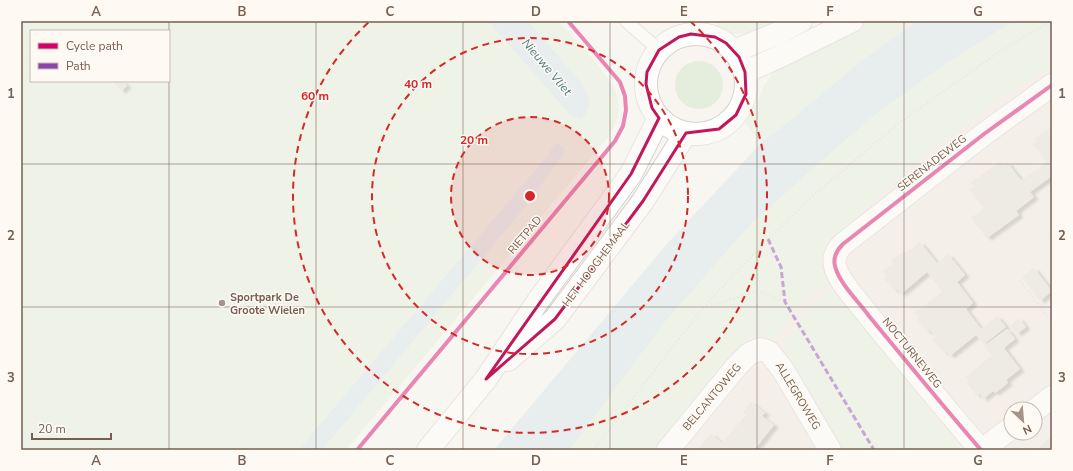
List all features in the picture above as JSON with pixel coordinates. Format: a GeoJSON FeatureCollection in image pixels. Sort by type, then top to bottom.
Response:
{"type":"FeatureCollection","features":[{"type":"Feature","properties":{"kind":"street"},"geometry":{"type":"LineString","coordinates":[[734,51],[776,34],[801,21]]}},
{"type":"Feature","properties":{"kind":"street"},"geometry":{"type":"LineString","coordinates":[[745,72],[790,52],[852,21]]}},
{"type":"Feature","properties":{"kind":"street"},"geometry":{"type":"LineString","coordinates":[[691,34],[703,34],[715,37],[726,43],[734,51],[743,64],[747,83],[746,94],[736,115],[719,129],[708,133],[697,134],[686,133],[667,125],[659,118],[652,108],[648,97],[646,84],[650,66],[659,50],[668,42],[679,37],[691,34]]}},
{"type":"Feature","properties":{"kind":"street","name":"SERENADEWEG"},"geometry":{"type":"LineString","coordinates":[[834,265],[837,251],[842,244],[984,134],[1052,85]]}},
{"type":"Feature","properties":{"kind":"street","name":"HET HOOGHEMAAL"},"geometry":{"type":"LineString","coordinates":[[428,450],[486,379],[538,301],[631,174],[659,118]]}},
{"type":"Feature","properties":{"kind":"street","name":"HET HOOGHEMAAL"},"geometry":{"type":"LineString","coordinates":[[486,379],[555,319],[643,201],[686,133]]}},
{"type":"Feature","properties":{"kind":"street","name":"NOCTURNEWEG"},"geometry":{"type":"LineString","coordinates":[[834,265],[841,280],[896,349],[981,450]]}},
{"type":"Feature","properties":{"kind":"street","name":"BELCANTOWEG"},"geometry":{"type":"LineString","coordinates":[[668,450],[736,367],[749,354],[760,349]]}},
{"type":"Feature","properties":{"kind":"street","name":"ALLEGROWEG"},"geometry":{"type":"LineString","coordinates":[[760,349],[769,352],[783,370],[830,450]]}},
{"type":"Feature","properties":{"kind":"street"},"geometry":{"type":"LineString","coordinates":[[1043,404],[1052,398]]}},
{"type":"Feature","properties":{"kind":"street"},"geometry":{"type":"LineString","coordinates":[[981,450],[1003,434]]}},
{"type":"Feature","properties":{"kind":"lane"},"geometry":{"type":"LineString","coordinates":[[626,21],[659,50]]}},
{"type":"Feature","properties":{"kind":"path"},"geometry":{"type":"LineString","coordinates":[[593,450],[702,309],[768,239],[813,196],[899,122],[1003,49],[1052,21]]}},
{"type":"Feature","properties":{"kind":"path"},"geometry":{"type":"LineString","coordinates":[[1020,281],[1052,322]]}},
{"type":"Feature","properties":{"kind":"path"},"geometry":{"type":"LineString","coordinates":[[702,309],[758,290],[785,302]]}},
{"type":"Feature","properties":{"kind":"highlighted area"},"geometry":{"type":"Polygon","coordinates":[[[691,34],[715,37],[726,43],[739,57],[745,72],[746,94],[736,115],[719,129],[686,133],[643,201],[555,319],[486,379],[631,174],[659,118],[652,108],[646,84],[647,72],[659,50],[679,37],[691,34]]]}},
{"type":"Feature","properties":{"kind":"shaded area"},"geometry":{"type":"Polygon","coordinates":[[[1052,49],[1052,450],[611,450],[757,272],[1052,49]]]}},
{"type":"Feature","properties":{"kind":"green space","name":"Sportpark De Groote Wielen"},"geometry":{"type":"Polygon","coordinates":[[[21,21],[488,21],[571,116],[589,108],[589,96],[581,82],[528,21],[558,21],[592,58],[609,80],[618,98],[619,108],[617,118],[609,136],[346,450],[322,450],[513,222],[554,145],[547,156],[298,450],[21,450],[21,21]]]}},
{"type":"Feature","properties":{"kind":"green space"},"geometry":{"type":"Polygon","coordinates":[[[720,21],[783,21],[750,34],[731,34],[714,27],[720,21]]]}},
{"type":"Feature","properties":{"kind":"green space"},"geometry":{"type":"Polygon","coordinates":[[[865,21],[917,21],[860,62],[761,143],[744,122],[756,105],[763,87],[772,73],[809,49],[848,31],[865,21]]]}},
{"type":"Feature","properties":{"kind":"green space"},"geometry":{"type":"Polygon","coordinates":[[[1014,21],[1052,21],[1052,66],[1001,98],[928,153],[827,242],[821,257],[821,267],[828,282],[801,303],[775,340],[766,335],[759,334],[743,343],[653,450],[569,450],[665,322],[749,226],[875,115],[944,65],[1014,21]]]}},
{"type":"Feature","properties":{"kind":"green space"},"geometry":{"type":"Polygon","coordinates":[[[694,61],[704,61],[716,68],[723,80],[723,90],[716,102],[704,109],[694,109],[686,105],[679,98],[675,90],[675,80],[679,72],[686,65],[694,61]]]}},
{"type":"Feature","properties":{"kind":"green space"},"geometry":{"type":"Polygon","coordinates":[[[834,289],[961,450],[845,450],[783,346],[808,309],[834,289]]]}},
{"type":"Feature","properties":{"kind":"water","name":"Nieuwe Vliet"},"geometry":{"type":"Polygon","coordinates":[[[488,21],[528,21],[581,82],[589,96],[589,108],[582,119],[571,116],[488,21]]]}},
{"type":"Feature","properties":{"kind":"water"},"geometry":{"type":"Polygon","coordinates":[[[917,21],[1014,21],[944,65],[875,115],[749,226],[665,322],[569,450],[494,450],[666,245],[761,143],[860,62],[917,21]]]}},
{"type":"Feature","properties":{"kind":"water"},"geometry":{"type":"Polygon","coordinates":[[[558,144],[563,146],[565,153],[513,222],[322,450],[298,450],[547,156],[554,145],[558,144]]]}},
{"type":"Feature","properties":{"kind":"building"},"geometry":{"type":"Polygon","coordinates":[[[114,82],[124,82],[127,86],[121,91],[114,82]]]}},
{"type":"Feature","properties":{"kind":"building"},"geometry":{"type":"Polygon","coordinates":[[[1052,127],[1052,176],[1030,192],[1034,197],[1016,211],[1019,215],[987,238],[971,218],[984,208],[970,190],[974,187],[970,183],[1001,161],[1004,165],[1007,162],[1021,180],[1046,163],[1033,144],[1037,141],[1035,138],[1052,127]]]}},
{"type":"Feature","properties":{"kind":"building"},"geometry":{"type":"Polygon","coordinates":[[[920,242],[937,263],[948,254],[965,275],[957,282],[973,303],[966,309],[981,329],[997,316],[1006,327],[984,344],[976,335],[950,356],[946,351],[944,353],[933,340],[936,338],[930,330],[927,332],[917,319],[919,317],[915,312],[942,292],[927,272],[901,294],[897,289],[895,291],[884,278],[887,276],[883,271],[893,264],[891,261],[904,251],[906,253],[920,242]]]}},
{"type":"Feature","properties":{"kind":"building"},"geometry":{"type":"Polygon","coordinates":[[[1034,268],[1052,291],[1040,301],[1022,277],[1034,268]]]}},
{"type":"Feature","properties":{"kind":"building"},"geometry":{"type":"Polygon","coordinates":[[[1019,318],[1026,327],[1017,334],[1010,326],[1019,318]]]}},
{"type":"Feature","properties":{"kind":"building"},"geometry":{"type":"Polygon","coordinates":[[[1007,329],[1015,339],[1004,348],[1020,369],[1006,380],[1008,383],[995,393],[993,391],[983,399],[980,394],[977,396],[967,383],[969,381],[966,377],[992,355],[984,346],[1007,329]]]}},
{"type":"Feature","properties":{"kind":"building"},"geometry":{"type":"Polygon","coordinates":[[[751,402],[765,413],[762,416],[774,425],[754,450],[702,450],[699,448],[711,434],[722,443],[746,415],[743,412],[751,402]]]}},
{"type":"Feature","properties":{"kind":"building"},"geometry":{"type":"Polygon","coordinates":[[[1051,437],[1052,450],[1039,450],[1038,448],[1051,437]]]}},
{"type":"Feature","properties":{"kind":"marked path"},"geometry":{"type":"LineString","coordinates":[[768,239],[781,267],[785,302],[874,450]]}},
{"type":"Feature","properties":{"kind":"cycle path","name":"RIETPAD"},"geometry":{"type":"LineString","coordinates":[[357,450],[615,141],[623,126],[626,110],[625,96],[620,82],[568,21]]}},
{"type":"Feature","properties":{"kind":"cycle path"},"geometry":{"type":"LineString","coordinates":[[981,450],[850,292],[837,272],[835,257],[837,251],[843,244],[984,134],[1052,85]]}},
{"type":"Feature","properties":{"kind":"place","name":"Sportpark De Groote Wielen"},"geometry":{"type":"Point","coordinates":[222,303]}}]}
